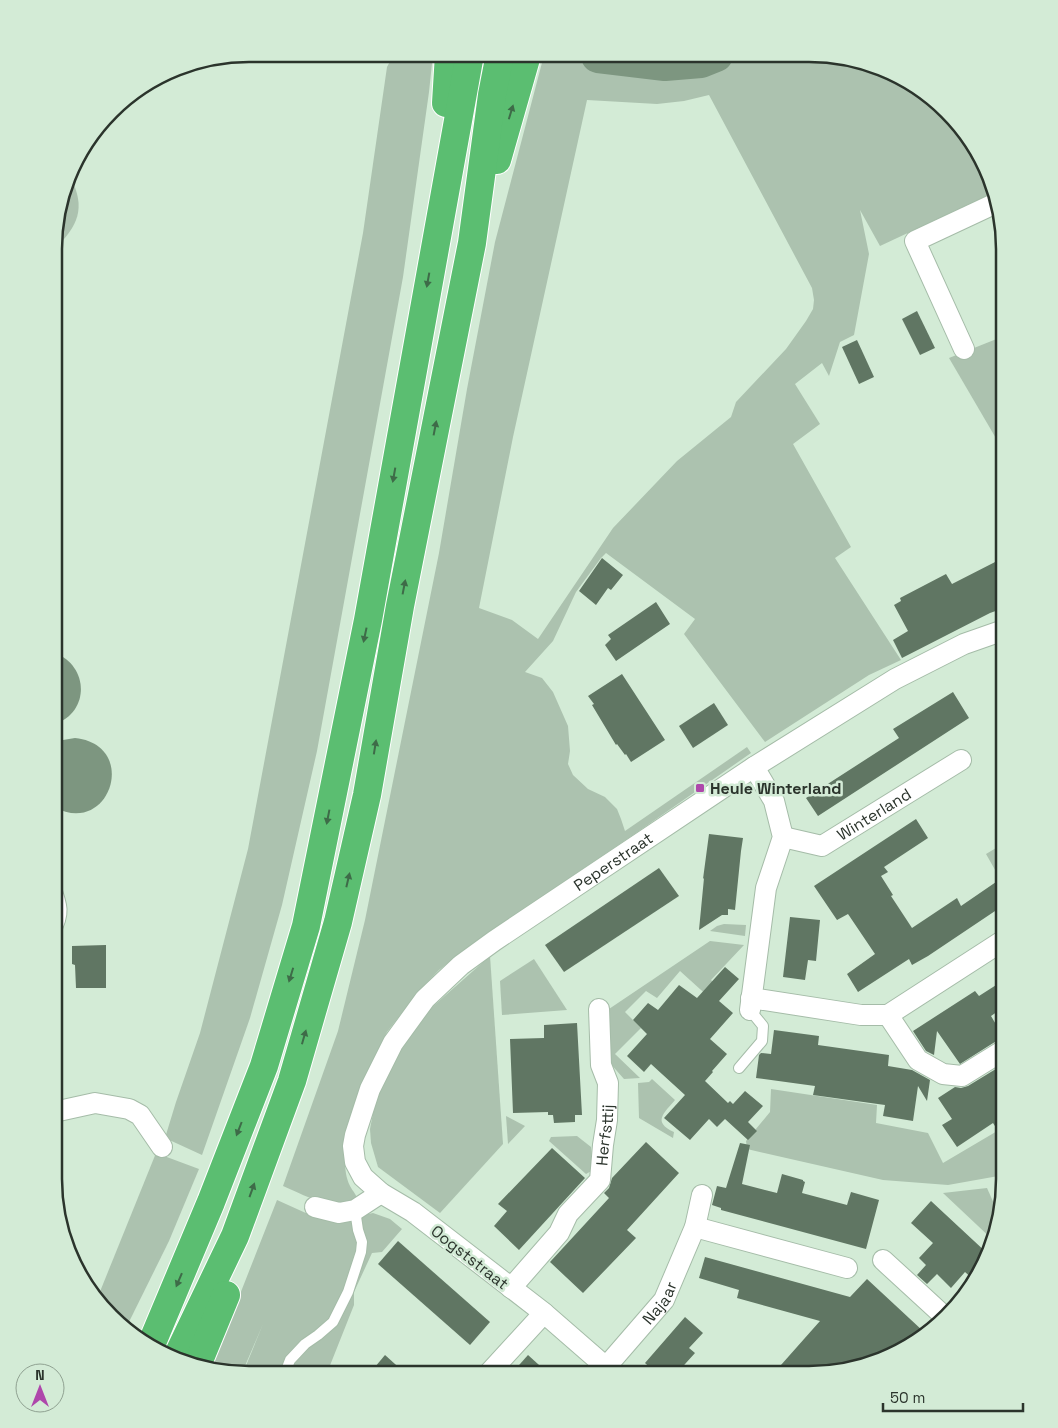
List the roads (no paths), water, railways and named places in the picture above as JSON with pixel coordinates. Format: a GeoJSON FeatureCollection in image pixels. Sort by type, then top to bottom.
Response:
{"type":"FeatureCollection","features":[{"type":"Feature","properties":{"kind":"highway"},"geometry":{"type":"LineString","coordinates":[[437,232],[448,62]]}},
{"type":"Feature","properties":{"kind":"highway"},"geometry":{"type":"LineString","coordinates":[[154,1340],[211,1202],[264,1066],[306,926],[368,620],[469,62]]}},
{"type":"Feature","properties":{"kind":"highway"},"geometry":{"type":"LineString","coordinates":[[180,1352],[235,1236],[292,1081],[338,922],[368,795],[400,606],[472,243],[492,95],[498,62]]}},
{"type":"Feature","properties":{"kind":"highway"},"geometry":{"type":"LineString","coordinates":[[472,243],[525,62]]}},
{"type":"Feature","properties":{"kind":"highway"},"geometry":{"type":"LineString","coordinates":[[200,1359],[229,1286],[235,1236]]}},
{"type":"Feature","properties":{"kind":"street"},"geometry":{"type":"LineString","coordinates":[[964,348],[915,241],[990,206]]}},
{"type":"Feature","properties":{"kind":"street","name":"Peperstraat"},"geometry":{"type":"LineString","coordinates":[[381,1193],[363,1177],[356,1162],[354,1146],[355,1135],[370,1089],[394,1043],[425,1000],[462,965],[494,941],[754,767],[895,679],[964,644],[996,633]]}},
{"type":"Feature","properties":{"kind":"street","name":"Winterland"},"geometry":{"type":"LineString","coordinates":[[783,837],[822,846],[960,760]]}},
{"type":"Feature","properties":{"kind":"street"},"geometry":{"type":"LineString","coordinates":[[754,767],[774,801],[783,837],[766,888],[751,1004],[861,1015],[888,1015],[996,945]]}},
{"type":"Feature","properties":{"kind":"street","name":"Herfsttij"},"geometry":{"type":"LineString","coordinates":[[510,1288],[559,1233],[568,1214],[600,1180],[603,1145],[608,1120],[608,1082],[601,1065],[599,1009]]}},
{"type":"Feature","properties":{"kind":"street"},"geometry":{"type":"LineString","coordinates":[[888,1015],[918,1060],[943,1074],[962,1076],[996,1055]]}},
{"type":"Feature","properties":{"kind":"street"},"geometry":{"type":"LineString","coordinates":[[62,1110],[95,1103],[129,1109],[140,1115],[162,1147]]}},
{"type":"Feature","properties":{"kind":"street"},"geometry":{"type":"LineString","coordinates":[[315,1207],[338,1213],[356,1210],[381,1193]]}},
{"type":"Feature","properties":{"kind":"street","name":"Oogststraat"},"geometry":{"type":"LineString","coordinates":[[381,1193],[413,1212],[544,1313],[604,1366]]}},
{"type":"Feature","properties":{"kind":"street","name":"Najaar"},"geometry":{"type":"LineString","coordinates":[[611,1366],[664,1300],[695,1227],[702,1195]]}},
{"type":"Feature","properties":{"kind":"street"},"geometry":{"type":"LineString","coordinates":[[695,1227],[847,1268]]}},
{"type":"Feature","properties":{"kind":"street"},"geometry":{"type":"LineString","coordinates":[[884,1260],[940,1312]]}},
{"type":"Feature","properties":{"kind":"street"},"geometry":{"type":"LineString","coordinates":[[495,1366],[544,1313]]}},
{"type":"Feature","properties":{"kind":"lane"},"geometry":{"type":"LineString","coordinates":[[739,1068],[762,1041],[763,1026],[751,1004]]}},
{"type":"Feature","properties":{"kind":"lane"},"geometry":{"type":"LineString","coordinates":[[288,1366],[290,1360],[305,1344],[333,1322],[348,1292],[361,1252],[362,1242],[358,1230],[356,1210]]}},
{"type":"Feature","properties":{"kind":"waterway"},"geometry":{"type":"LineString","coordinates":[[648,62],[665,64],[689,62]]}},
{"type":"Feature","properties":{"kind":"place","name":"Heule Winterland"},"geometry":{"type":"Point","coordinates":[700,788]}}]}
